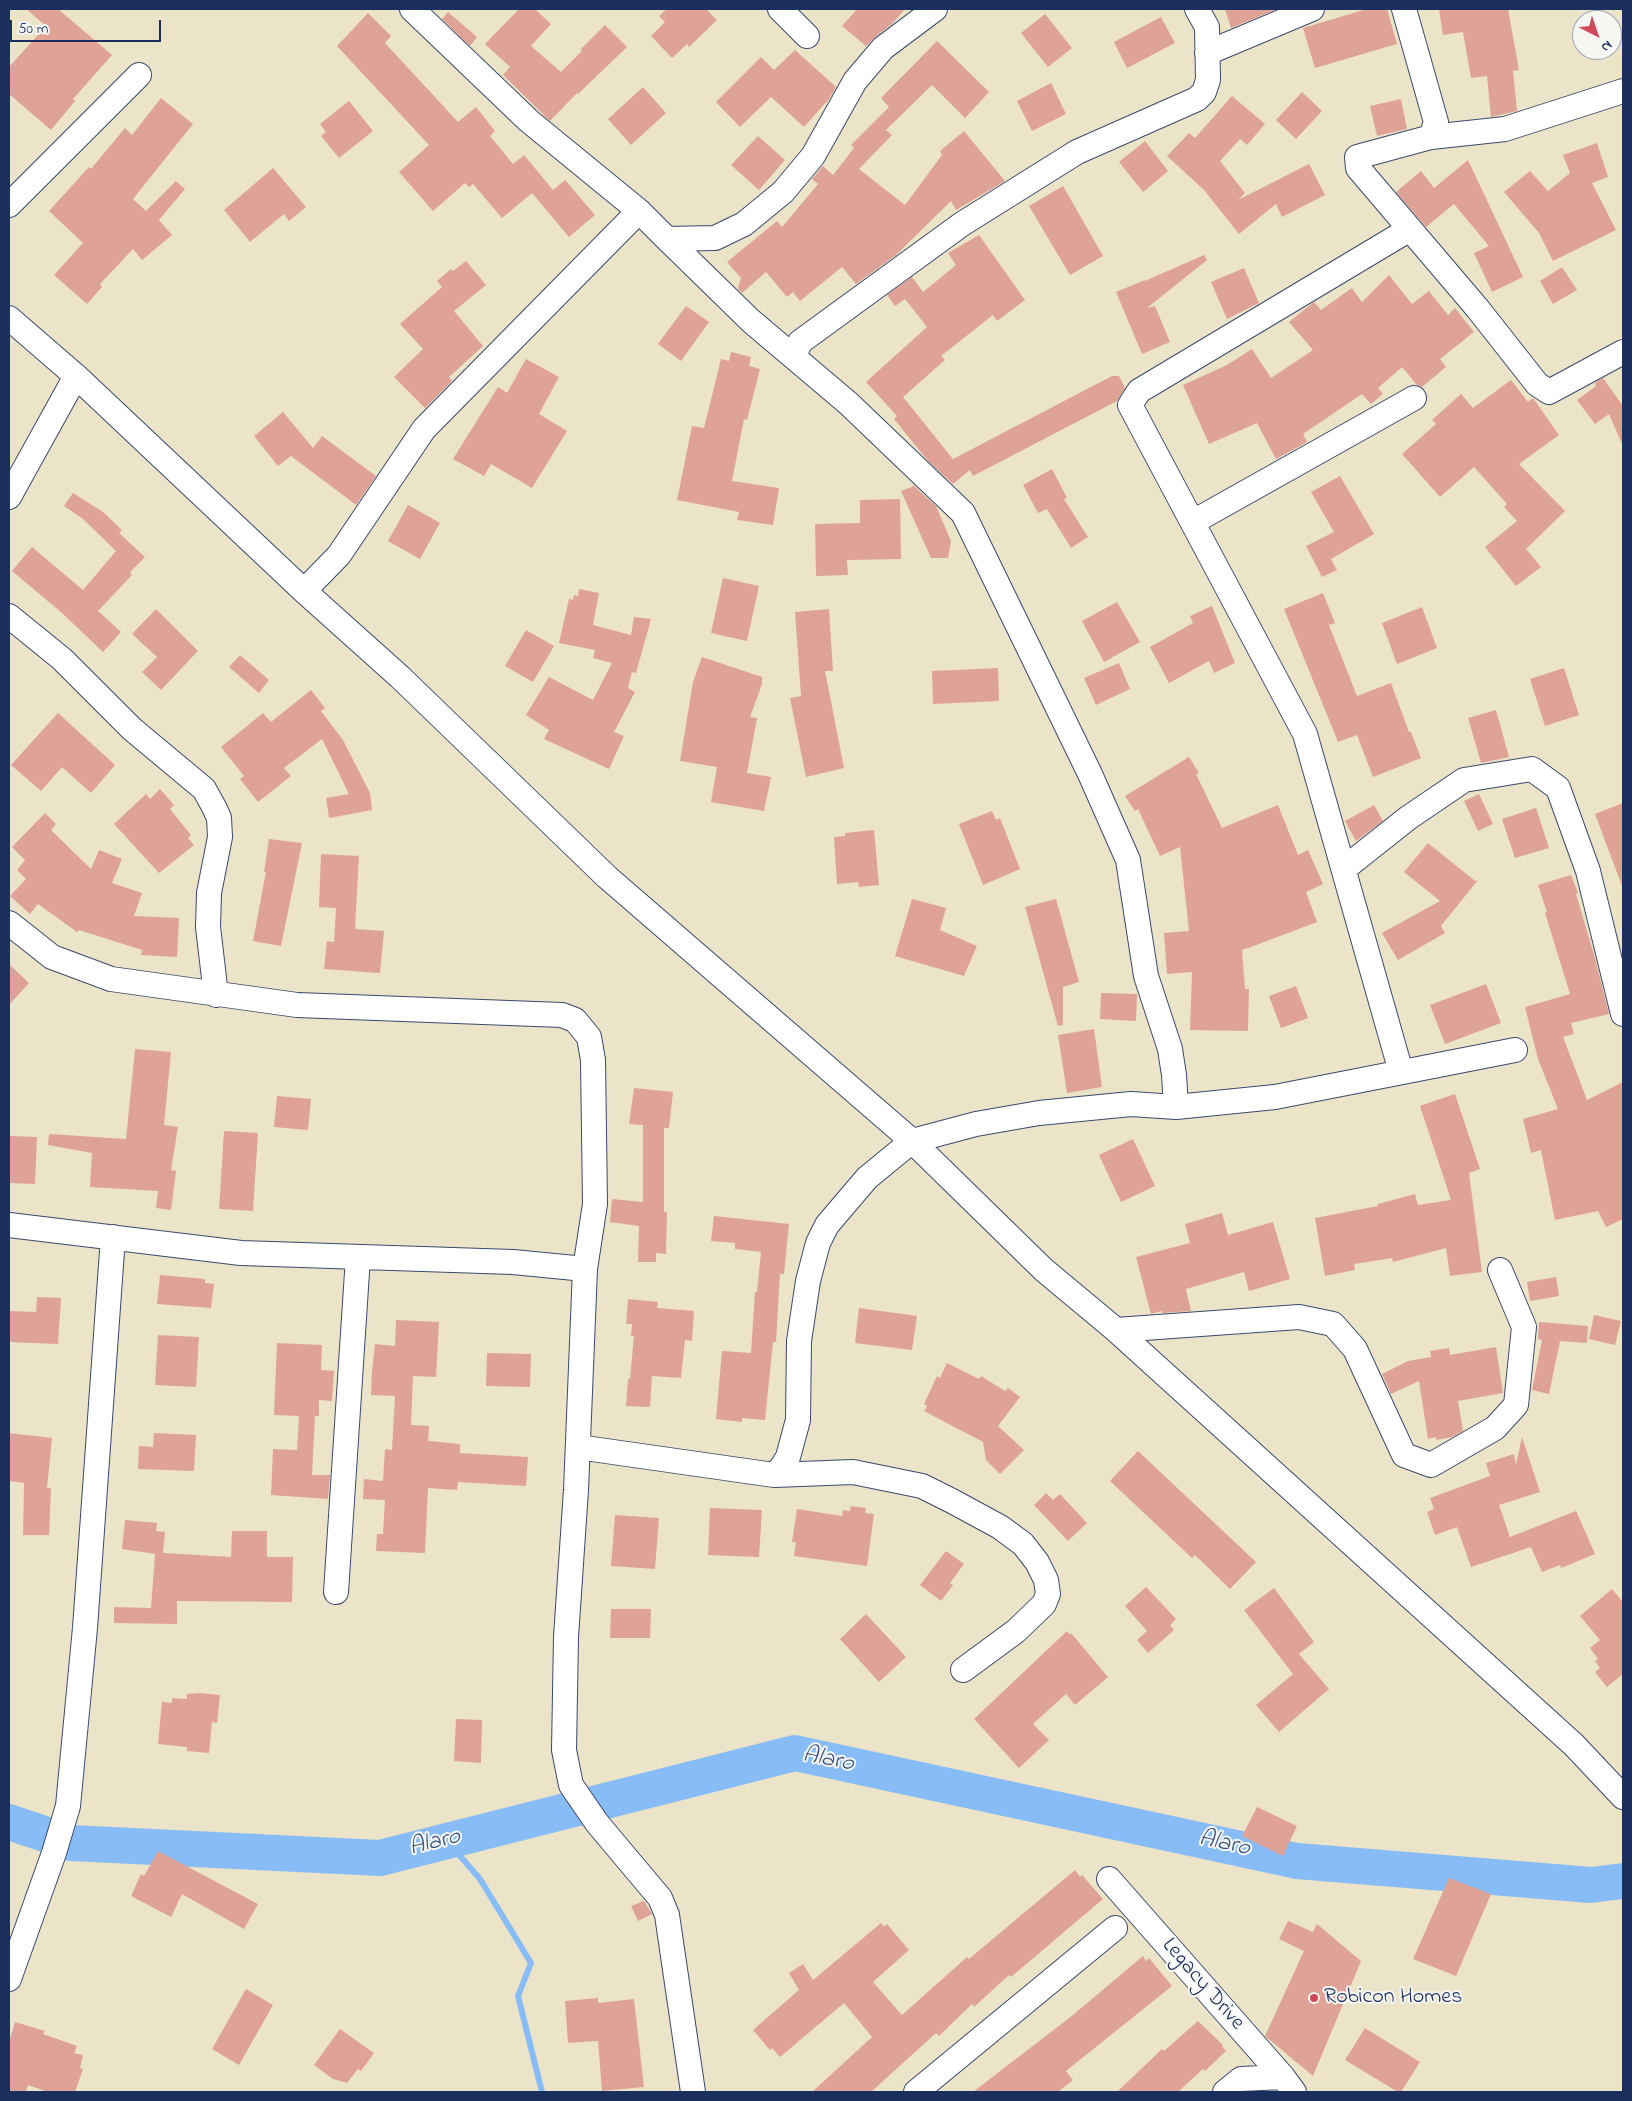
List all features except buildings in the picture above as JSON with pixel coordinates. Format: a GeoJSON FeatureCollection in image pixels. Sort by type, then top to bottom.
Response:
{"type":"FeatureCollection","features":[{"type":"Feature","properties":{"kind":"street"},"geometry":{"type":"LineString","coordinates":[[780,9],[807,36]]}},
{"type":"Feature","properties":{"kind":"street"},"geometry":{"type":"LineString","coordinates":[[667,239],[715,238],[744,224],[783,192],[813,156],[855,80],[883,48],[935,9]]}},
{"type":"Feature","properties":{"kind":"street"},"geometry":{"type":"LineString","coordinates":[[794,357],[800,342],[962,224],[1076,152],[1197,100],[1204,92],[1208,80],[1207,27],[1197,9]]}},
{"type":"Feature","properties":{"kind":"street"},"geometry":{"type":"LineString","coordinates":[[1207,53],[1312,9]]}},
{"type":"Feature","properties":{"kind":"street"},"geometry":{"type":"LineString","coordinates":[[1404,9],[1436,122],[1431,137]]}},
{"type":"Feature","properties":{"kind":"street"},"geometry":{"type":"LineString","coordinates":[[418,11],[529,121],[639,212],[752,321],[848,403],[963,513],[1086,765],[1128,860],[1146,976],[1170,1048],[1176,1108]]}},
{"type":"Feature","properties":{"kind":"street"},"geometry":{"type":"LineString","coordinates":[[9,205],[139,75]]}},
{"type":"Feature","properties":{"kind":"street"},"geometry":{"type":"LineString","coordinates":[[1623,92],[1505,129],[1431,137],[1357,157],[1358,168],[1478,309],[1538,384],[1549,392],[1623,352]]}},
{"type":"Feature","properties":{"kind":"street"},"geometry":{"type":"LineString","coordinates":[[304,591],[339,555],[424,429],[639,212]]}},
{"type":"Feature","properties":{"kind":"street"},"geometry":{"type":"LineString","coordinates":[[1401,1072],[1306,734],[1130,405],[1139,391],[1410,229]]}},
{"type":"Feature","properties":{"kind":"street"},"geometry":{"type":"LineString","coordinates":[[9,318],[76,376],[304,591],[400,677],[607,877],[912,1141],[1044,1270],[1116,1330],[1574,1745],[1623,1797]]}},
{"type":"Feature","properties":{"kind":"street"},"geometry":{"type":"LineString","coordinates":[[9,497],[76,376]]}},
{"type":"Feature","properties":{"kind":"street"},"geometry":{"type":"LineString","coordinates":[[1193,522],[1414,398]]}},
{"type":"Feature","properties":{"kind":"street"},"geometry":{"type":"LineString","coordinates":[[9,616],[62,659],[132,729],[204,789],[214,807],[219,818],[220,837],[209,893],[208,927],[216,995]]}},
{"type":"Feature","properties":{"kind":"street"},"geometry":{"type":"LineString","coordinates":[[1344,868],[1408,818],[1464,780],[1532,770],[1558,788],[1588,871],[1623,1014]]}},
{"type":"Feature","properties":{"kind":"street"},"geometry":{"type":"LineString","coordinates":[[9,923],[52,957],[110,979],[297,1005],[562,1015],[575,1020],[589,1037],[593,1060],[595,1204],[585,1270],[578,1447],[566,1637],[564,1750],[571,1786],[597,1823],[660,1898],[667,1914],[693,2092]]}},
{"type":"Feature","properties":{"kind":"street"},"geometry":{"type":"LineString","coordinates":[[774,1474],[782,1467],[788,1457],[798,1420],[799,1342],[808,1281],[818,1243],[827,1225],[867,1178],[912,1141],[976,1124],[1039,1114],[1131,1104],[1176,1108],[1275,1097],[1515,1050]]}},
{"type":"Feature","properties":{"kind":"street"},"geometry":{"type":"LineString","coordinates":[[9,1225],[241,1253],[513,1262],[585,1270]]}},
{"type":"Feature","properties":{"kind":"street"},"geometry":{"type":"LineString","coordinates":[[9,1979],[54,1853],[68,1806],[85,1628],[114,1237]]}},
{"type":"Feature","properties":{"kind":"street"},"geometry":{"type":"LineString","coordinates":[[336,1592],[358,1257]]}},
{"type":"Feature","properties":{"kind":"street"},"geometry":{"type":"LineString","coordinates":[[1116,1330],[1299,1317],[1333,1324],[1355,1349],[1404,1455],[1431,1465],[1495,1428],[1516,1405],[1524,1327],[1500,1270]]}},
{"type":"Feature","properties":{"kind":"street"},"geometry":{"type":"LineString","coordinates":[[578,1447],[774,1474],[853,1472],[922,1486],[1000,1527],[1023,1544],[1037,1562],[1046,1580],[1048,1594],[1044,1604],[1016,1632],[963,1670]]}},
{"type":"Feature","properties":{"kind":"street","name":"Legacy Drive"},"geometry":{"type":"LineString","coordinates":[[1109,1879],[1288,2085]]}},
{"type":"Feature","properties":{"kind":"street"},"geometry":{"type":"LineString","coordinates":[[916,2092],[1115,1928]]}},
{"type":"Feature","properties":{"kind":"street"},"geometry":{"type":"LineString","coordinates":[[1225,2092],[1241,2079],[1288,2085]]}},
{"type":"Feature","properties":{"kind":"waterway","name":"Alaro"},"geometry":{"type":"LineString","coordinates":[[9,1822],[71,1843],[380,1858],[795,1753],[1297,1861],[1591,1885],[1623,1881]]}},
{"type":"Feature","properties":{"kind":"waterway"},"geometry":{"type":"LineString","coordinates":[[447,1841],[480,1879],[531,1963],[518,1996],[542,2092]]}},
{"type":"Feature","properties":{"kind":"place","name":"Robicon Homes"},"geometry":{"type":"Point","coordinates":[1314,1998]}}]}
